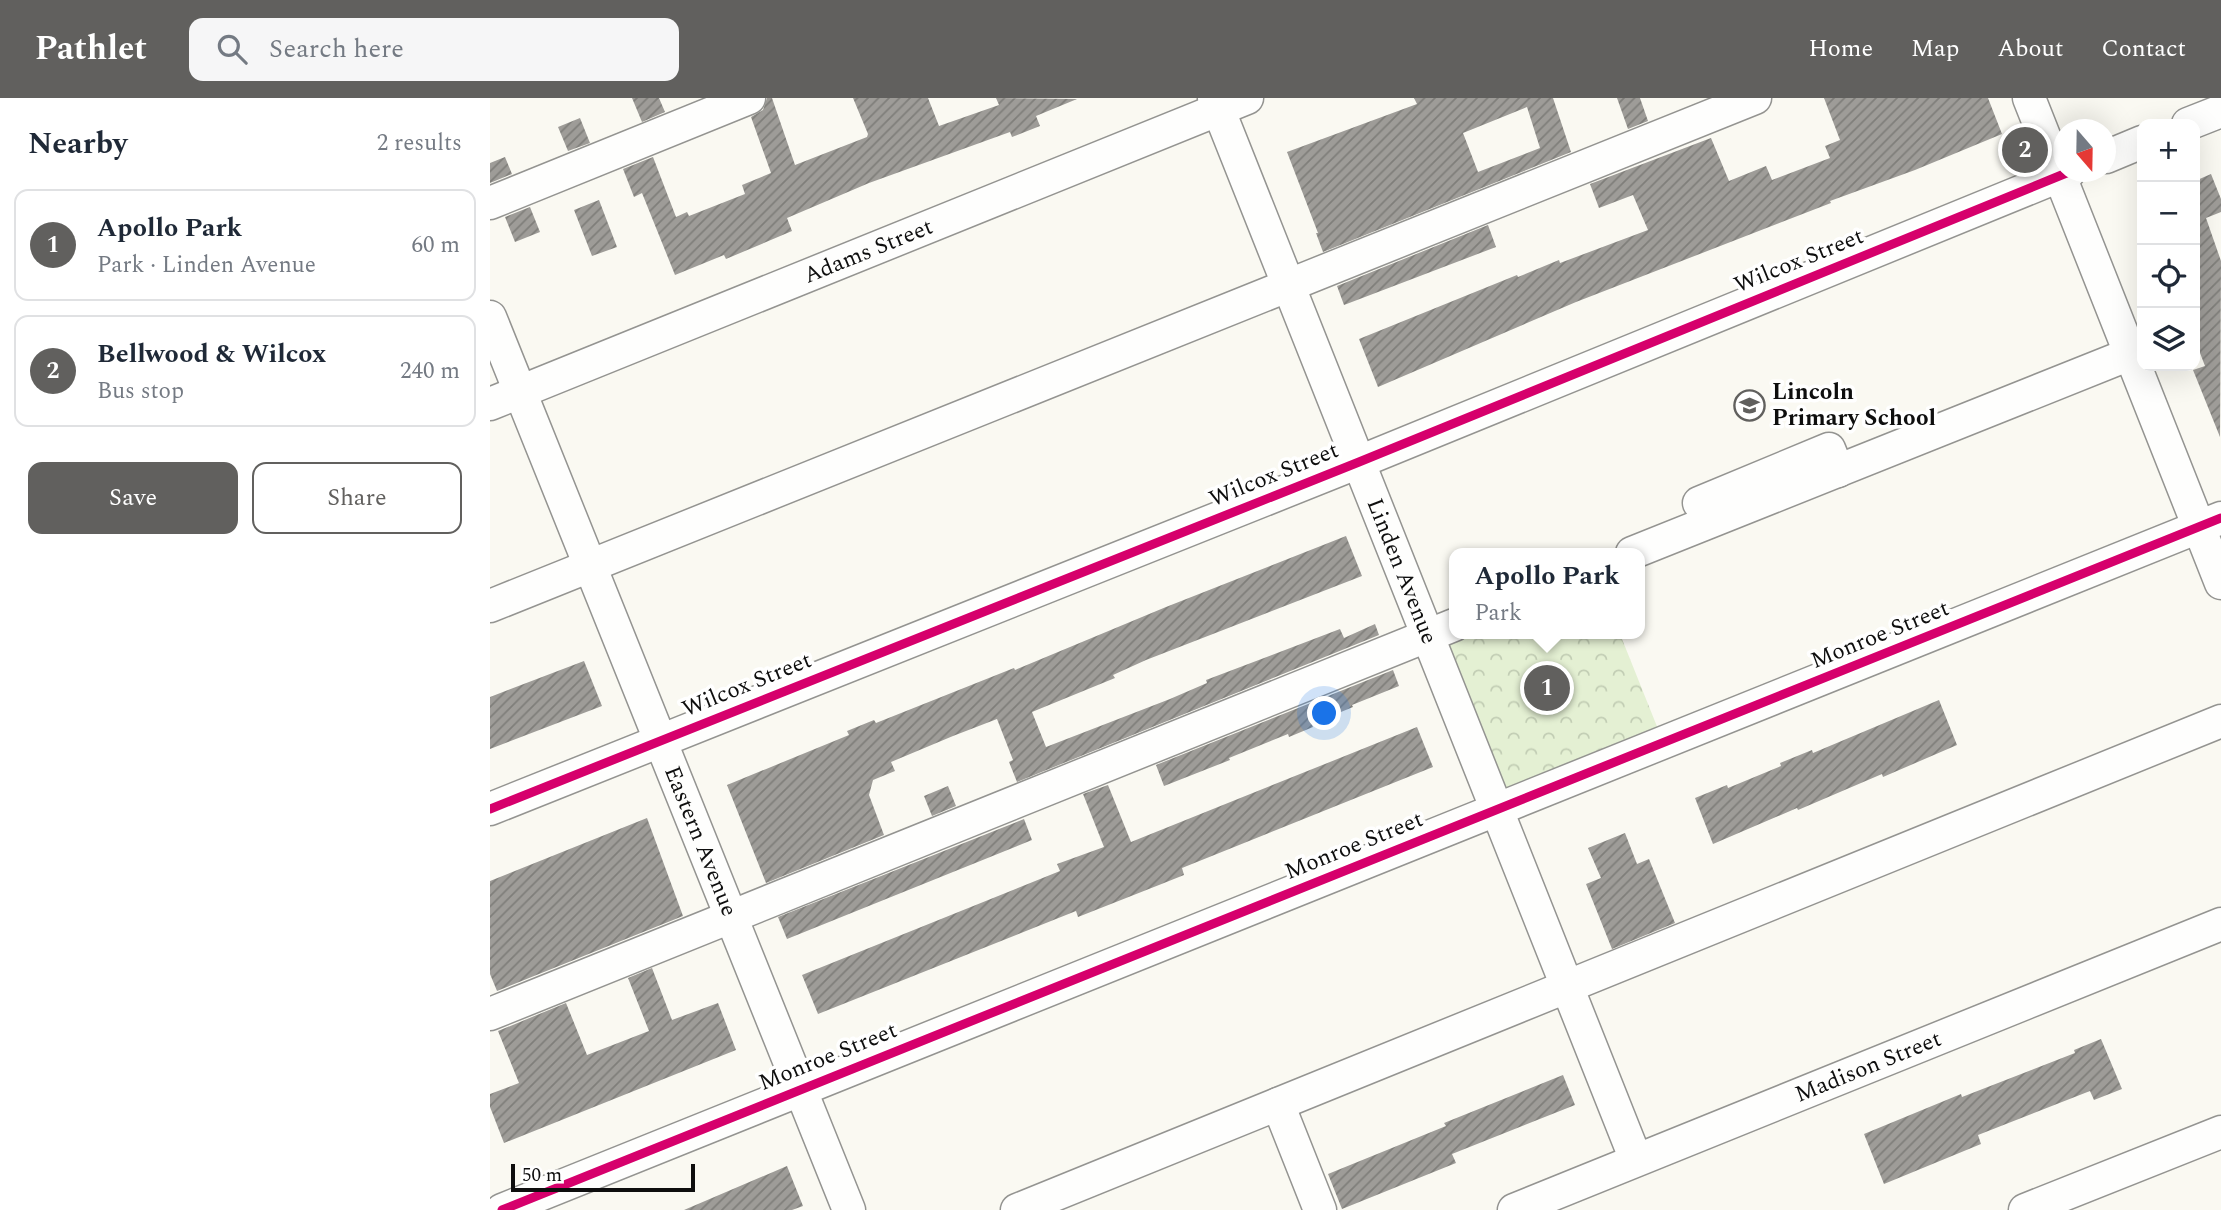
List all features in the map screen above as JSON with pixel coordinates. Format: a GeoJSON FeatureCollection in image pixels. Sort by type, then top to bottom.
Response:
{"type":"FeatureCollection","features":[{"type":"Feature","properties":{"kind":"street"},"geometry":{"type":"LineString","coordinates":[[490,203],[750,98]]}},
{"type":"Feature","properties":{"kind":"street"},"geometry":{"type":"LineString","coordinates":[[490,606],[1755,98]]}},
{"type":"Feature","properties":{"kind":"street"},"geometry":{"type":"LineString","coordinates":[[2029,98],[2053,148]]}},
{"type":"Feature","properties":{"kind":"street","name":"Linden Avenue"},"geometry":{"type":"LineString","coordinates":[[1226,102],[1288,285],[1359,462],[1441,630],[1497,810],[1636,1160]]}},
{"type":"Feature","properties":{"kind":"street","name":"Adams Street"},"geometry":{"type":"LineString","coordinates":[[490,404],[1226,102]]}},
{"type":"Feature","properties":{"kind":"street"},"geometry":{"type":"LineString","coordinates":[[2200,120],[2220,113]]}},
{"type":"Feature","properties":{"kind":"street"},"geometry":{"type":"LineString","coordinates":[[2116,153],[2137,144]]}},
{"type":"Feature","properties":{"kind":"street","name":"Wilcox Street"},"geometry":{"type":"LineString","coordinates":[[490,809],[1359,462],[2053,178]]}},
{"type":"Feature","properties":{"kind":"street"},"geometry":{"type":"LineString","coordinates":[[2068,182],[2130,354],[2210,523],[2221,583]]}},
{"type":"Feature","properties":{"kind":"street","name":"Eastern Avenue"},"geometry":{"type":"LineString","coordinates":[[490,317],[849,1210]]}},
{"type":"Feature","properties":{"kind":"street"},"geometry":{"type":"LineString","coordinates":[[1645,548],[2130,354]]}},
{"type":"Feature","properties":{"kind":"street"},"geometry":{"type":"LineString","coordinates":[[1699,503],[1829,449],[1838,471]]}},
{"type":"Feature","properties":{"kind":"street","name":"Monroe Street"},"geometry":{"type":"LineString","coordinates":[[502,1210],[2210,523]]}},
{"type":"Feature","properties":{"kind":"street"},"geometry":{"type":"LineString","coordinates":[[490,1014],[1441,630]]}},
{"type":"Feature","properties":{"kind":"street"},"geometry":{"type":"LineString","coordinates":[[1017,1210],[2221,721]]}},
{"type":"Feature","properties":{"kind":"street","name":"Madison Street"},"geometry":{"type":"LineString","coordinates":[[1514,1210],[2221,924]]}},
{"type":"Feature","properties":{"kind":"street"},"geometry":{"type":"LineString","coordinates":[[1278,1104],[1320,1210]]}},
{"type":"Feature","properties":{"kind":"street"},"geometry":{"type":"LineString","coordinates":[[2025,1210],[2221,1132]]}},
{"type":"Feature","properties":{"kind":"green space"},"geometry":{"type":"Polygon","coordinates":[[[1449,635],[1449,639],[1622,639],[1662,739],[1499,804],[1432,638],[1449,635]]]}},
{"type":"Feature","properties":{"kind":"building"},"geometry":{"type":"Polygon","coordinates":[[[632,98],[659,98],[665,112],[642,122],[632,98]]]}},
{"type":"Feature","properties":{"kind":"building"},"geometry":{"type":"Polygon","coordinates":[[[767,98],[772,98],[795,165],[867,137],[853,98],[928,98],[939,126],[999,105],[996,98],[1077,99],[1036,116],[1040,126],[1012,137],[1010,132],[869,183],[787,218],[792,231],[726,259],[724,255],[675,275],[642,193],[634,197],[623,169],[653,157],[676,217],[687,212],[689,216],[745,194],[742,185],[771,173],[751,117],[763,110],[767,98]]]}},
{"type":"Feature","properties":{"kind":"building"},"geometry":{"type":"Polygon","coordinates":[[[1414,98],[1553,98],[1571,152],[1323,252],[1287,152],[1417,104],[1414,98]],[[1527,107],[1463,133],[1478,172],[1540,148],[1527,107]]]}},
{"type":"Feature","properties":{"kind":"building"},"geometry":{"type":"Polygon","coordinates":[[[1617,98],[1640,98],[1648,121],[1628,129],[1617,98]]]}},
{"type":"Feature","properties":{"kind":"building"},"geometry":{"type":"Polygon","coordinates":[[[1824,98],[1988,98],[2002,134],[1576,302],[1378,387],[1359,339],[1517,275],[1518,277],[1559,260],[1560,263],[1648,230],[1633,195],[1599,208],[1590,184],[1711,138],[1729,181],[1766,166],[1772,180],[1830,158],[1825,146],[1840,140],[1824,98]]]}},
{"type":"Feature","properties":{"kind":"building"},"geometry":{"type":"Polygon","coordinates":[[[580,118],[590,143],[568,151],[558,127],[580,118]]]}},
{"type":"Feature","properties":{"kind":"building"},"geometry":{"type":"Polygon","coordinates":[[[505,157],[512,174],[490,183],[490,163],[505,157]]]}},
{"type":"Feature","properties":{"kind":"building"},"geometry":{"type":"Polygon","coordinates":[[[2211,174],[2221,199],[2221,212],[2206,218],[2221,261],[2220,437],[2193,371],[2200,371],[2200,368],[2205,366],[2200,353],[2200,179],[2211,174]]]}},
{"type":"Feature","properties":{"kind":"building"},"geometry":{"type":"Polygon","coordinates":[[[599,200],[617,247],[592,256],[574,210],[599,200]]]}},
{"type":"Feature","properties":{"kind":"building"},"geometry":{"type":"Polygon","coordinates":[[[530,207],[540,232],[515,242],[505,217],[530,207]]]}},
{"type":"Feature","properties":{"kind":"building"},"geometry":{"type":"Polygon","coordinates":[[[1488,225],[1496,247],[1344,305],[1337,286],[1488,225]]]}},
{"type":"Feature","properties":{"kind":"building"},"geometry":{"type":"Polygon","coordinates":[[[1346,536],[1362,576],[1146,660],[1113,675],[1115,678],[1032,712],[1046,747],[1170,699],[1207,683],[1206,680],[1340,629],[1344,638],[1375,624],[1379,635],[1017,782],[1009,762],[1013,760],[997,719],[953,736],[891,762],[895,771],[873,780],[869,795],[884,835],[766,883],[727,785],[849,735],[847,731],[874,720],[876,723],[1014,668],[1015,670],[1346,536]]]}},
{"type":"Feature","properties":{"kind":"building"},"geometry":{"type":"Polygon","coordinates":[[[584,661],[602,706],[490,749],[490,697],[584,661]]]}},
{"type":"Feature","properties":{"kind":"building"},"geometry":{"type":"Polygon","coordinates":[[[1393,670],[1399,686],[1312,724],[1313,727],[1289,737],[1288,734],[1164,786],[1156,765],[1393,670]]]}},
{"type":"Feature","properties":{"kind":"building"},"geometry":{"type":"Polygon","coordinates":[[[1939,700],[1957,745],[1713,844],[1695,798],[1727,785],[1728,788],[1781,766],[1780,763],[1812,750],[1813,753],[1939,700]]]}},
{"type":"Feature","properties":{"kind":"building"},"geometry":{"type":"Polygon","coordinates":[[[1417,727],[1433,767],[1182,868],[1184,875],[1078,917],[1076,911],[818,1014],[802,975],[1060,871],[1057,864],[1104,847],[1083,794],[1108,785],[1131,842],[1417,727]]]}},
{"type":"Feature","properties":{"kind":"building"},"geometry":{"type":"Polygon","coordinates":[[[948,786],[956,806],[932,816],[924,796],[948,786]]]}},
{"type":"Feature","properties":{"kind":"building"},"geometry":{"type":"Polygon","coordinates":[[[647,818],[683,916],[497,991],[490,974],[490,881],[647,818]]]}},
{"type":"Feature","properties":{"kind":"building"},"geometry":{"type":"Polygon","coordinates":[[[1024,819],[1032,840],[787,939],[778,917],[1024,819]]]}},
{"type":"Feature","properties":{"kind":"building"},"geometry":{"type":"Polygon","coordinates":[[[1625,833],[1637,864],[1649,859],[1675,923],[1612,949],[1586,884],[1601,878],[1588,848],[1625,833]]]}},
{"type":"Feature","properties":{"kind":"building"},"geometry":{"type":"Polygon","coordinates":[[[652,968],[672,1020],[718,1003],[736,1050],[504,1143],[490,1107],[490,1094],[519,1083],[498,1031],[566,1003],[587,1055],[649,1031],[628,978],[652,968]]]}},
{"type":"Feature","properties":{"kind":"building"},"geometry":{"type":"Polygon","coordinates":[[[2101,1039],[2122,1089],[2094,1100],[2090,1091],[1978,1135],[1981,1144],[1884,1184],[1864,1134],[1961,1094],[1962,1097],[2075,1053],[2074,1050],[2101,1039]]]}},
{"type":"Feature","properties":{"kind":"building"},"geometry":{"type":"Polygon","coordinates":[[[1563,1075],[1575,1105],[1452,1154],[1456,1163],[1342,1209],[1328,1174],[1563,1075]]]}},
{"type":"Feature","properties":{"kind":"building"},"geometry":{"type":"Polygon","coordinates":[[[787,1166],[803,1206],[792,1210],[684,1210],[787,1166]]]}},
{"type":"Feature","properties":{"kind":"cycle path"},"geometry":{"type":"LineString","coordinates":[[490,809],[1359,462],[2053,179]]}},
{"type":"Feature","properties":{"kind":"cycle path"},"geometry":{"type":"LineString","coordinates":[[502,1210],[2221,518]]}},
{"type":"Feature","properties":{"kind":"place","name":"Bellwood & Wilcox"},"geometry":{"type":"Point","coordinates":[2025,150]}},
{"type":"Feature","properties":{"kind":"place","name":"Lincoln Primary School"},"geometry":{"type":"Point","coordinates":[1749,405]}},
{"type":"Feature","properties":{"kind":"place","name":"Apollo Park"},"geometry":{"type":"Point","coordinates":[1547,688]}}]}
